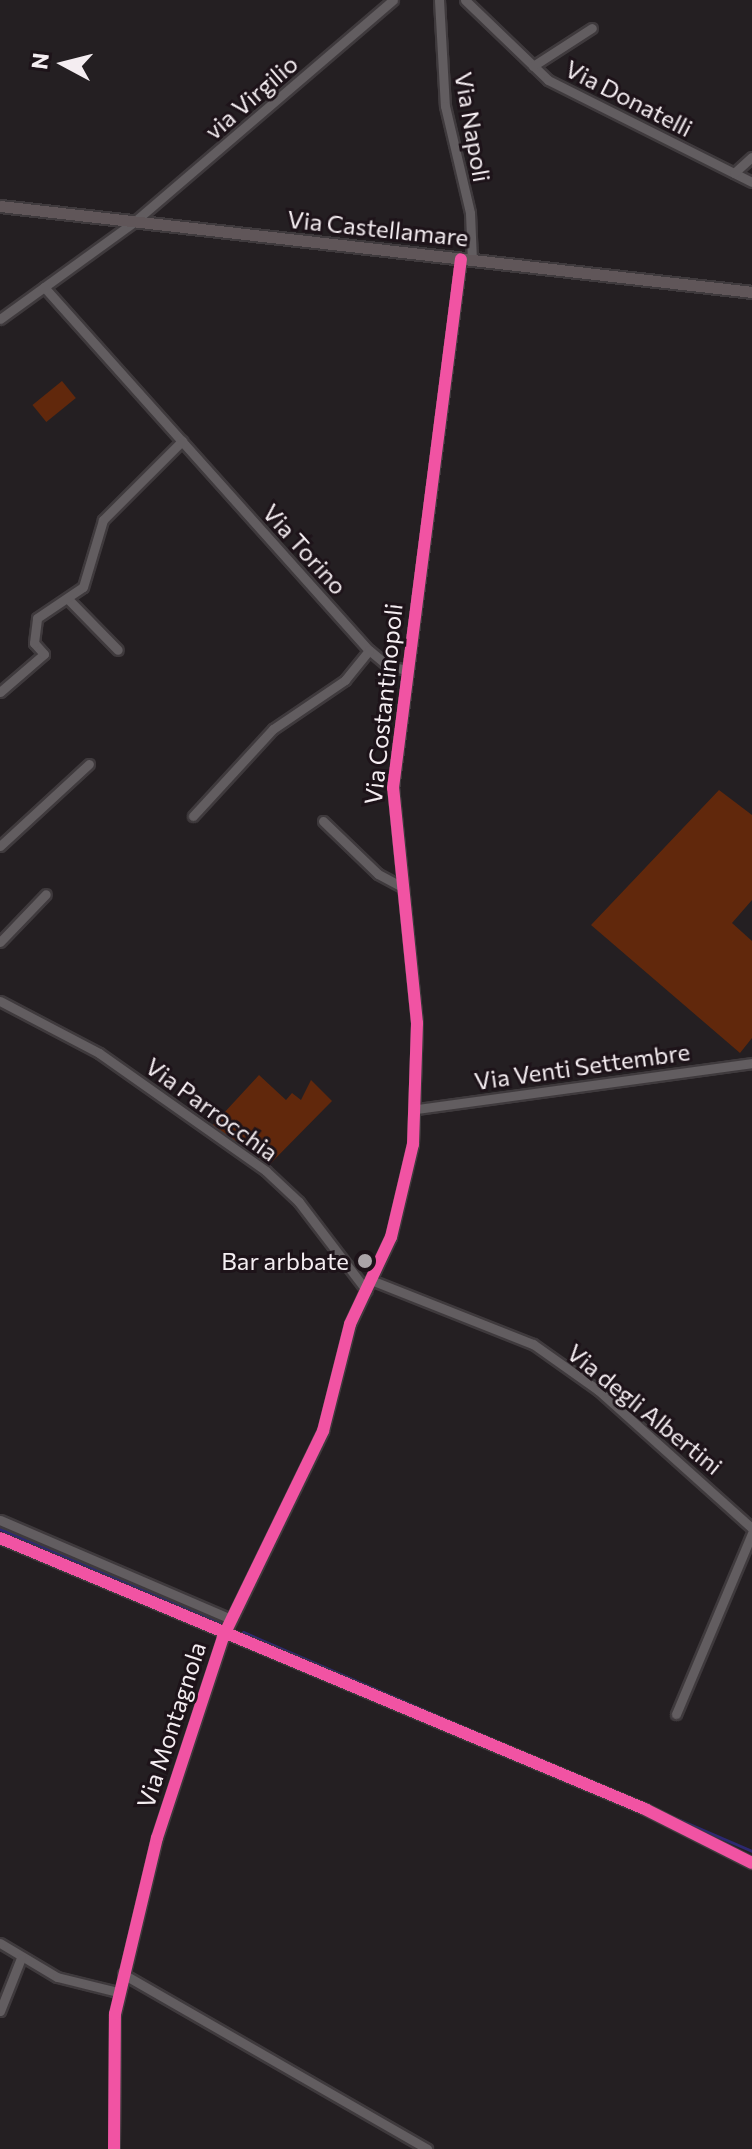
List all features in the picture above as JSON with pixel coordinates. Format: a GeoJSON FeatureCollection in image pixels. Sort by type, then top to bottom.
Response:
{"type":"FeatureCollection","features":[{"type":"Feature","properties":{"kind":"main road","name":"Via Castellamare"},"geometry":{"type":"LineString","coordinates":[[0,206],[752,292]]}},
{"type":"Feature","properties":{"kind":"street","name":"via Virgilio"},"geometry":{"type":"LineString","coordinates":[[0,319],[134,222],[393,0]]}},
{"type":"Feature","properties":{"kind":"street","name":"Via Napoli"},"geometry":{"type":"LineString","coordinates":[[439,0],[445,106],[470,213],[467,260]]}},
{"type":"Feature","properties":{"kind":"street","name":"Via Donatelli"},"geometry":{"type":"LineString","coordinates":[[465,0],[548,80],[752,182]]}},
{"type":"Feature","properties":{"kind":"street"},"geometry":{"type":"LineString","coordinates":[[533,66],[592,28]]}},
{"type":"Feature","properties":{"kind":"street"},"geometry":{"type":"LineString","coordinates":[[734,173],[752,157]]}},
{"type":"Feature","properties":{"kind":"street","name":"Via Costantinopoli"},"geometry":{"type":"LineString","coordinates":[[368,1285],[391,1237],[417,1109],[417,1023],[393,788],[407,670],[467,260]]}},
{"type":"Feature","properties":{"kind":"street","name":"Via Torino"},"geometry":{"type":"LineString","coordinates":[[44,287],[369,650],[388,666],[407,670]]}},
{"type":"Feature","properties":{"kind":"street"},"geometry":{"type":"LineString","coordinates":[[0,692],[44,654],[34,643],[37,618],[83,587],[103,520],[182,441]]}},
{"type":"Feature","properties":{"kind":"street"},"geometry":{"type":"LineString","coordinates":[[68,599],[118,650]]}},
{"type":"Feature","properties":{"kind":"street"},"geometry":{"type":"LineString","coordinates":[[193,816],[273,729],[345,680],[369,650]]}},
{"type":"Feature","properties":{"kind":"street"},"geometry":{"type":"LineString","coordinates":[[0,846],[89,764]]}},
{"type":"Feature","properties":{"kind":"street"},"geometry":{"type":"LineString","coordinates":[[323,821],[378,874],[401,886]]}},
{"type":"Feature","properties":{"kind":"street"},"geometry":{"type":"LineString","coordinates":[[0,942],[46,894]]}},
{"type":"Feature","properties":{"kind":"street","name":"Via Parrocchia"},"geometry":{"type":"LineString","coordinates":[[0,1001],[99,1053],[266,1171],[299,1202],[368,1285]]}},
{"type":"Feature","properties":{"kind":"street","name":"Via Venti Settembre"},"geometry":{"type":"LineString","coordinates":[[417,1109],[752,1063]]}},
{"type":"Feature","properties":{"kind":"street","name":"Via degli Albertini"},"geometry":{"type":"LineString","coordinates":[[368,1285],[533,1344],[598,1390],[752,1530]]}},
{"type":"Feature","properties":{"kind":"street","name":"Via Montagnola"},"geometry":{"type":"LineString","coordinates":[[114,2149],[111,2054],[118,1992],[157,1838],[225,1632],[311,1461],[368,1285]]}},
{"type":"Feature","properties":{"kind":"street"},"geometry":{"type":"LineString","coordinates":[[0,1520],[231,1619]]}},
{"type":"Feature","properties":{"kind":"street"},"geometry":{"type":"LineString","coordinates":[[676,1714],[752,1530]]}},
{"type":"Feature","properties":{"kind":"street"},"geometry":{"type":"LineString","coordinates":[[0,1538],[645,1809],[752,1863]]}},
{"type":"Feature","properties":{"kind":"street"},"geometry":{"type":"LineString","coordinates":[[0,1943],[21,1958],[80,1987],[118,1992]]}},
{"type":"Feature","properties":{"kind":"street"},"geometry":{"type":"LineString","coordinates":[[0,2011],[21,1958]]}},
{"type":"Feature","properties":{"kind":"street"},"geometry":{"type":"LineString","coordinates":[[123,1974],[427,2149]]}},
{"type":"Feature","properties":{"kind":"shaded area"},"geometry":{"type":"Polygon","coordinates":[[[62,381],[76,398],[46,422],[32,405],[62,381]]]}},
{"type":"Feature","properties":{"kind":"shaded area"},"geometry":{"type":"Polygon","coordinates":[[[719,790],[752,815],[752,900],[732,923],[752,941],[752,1038],[740,1053],[591,925],[719,790]]]}},
{"type":"Feature","properties":{"kind":"shaded area"},"geometry":{"type":"Polygon","coordinates":[[[259,1075],[286,1100],[292,1093],[301,1100],[311,1080],[332,1101],[268,1166],[242,1149],[241,1140],[237,1144],[211,1127],[259,1075]]]}},
{"type":"Feature","properties":{"kind":"waterway"},"geometry":{"type":"LineString","coordinates":[[0,1529],[220,1622]]}},
{"type":"Feature","properties":{"kind":"waterway"},"geometry":{"type":"LineString","coordinates":[[243,1632],[752,1851]]}},
{"type":"Feature","properties":{"kind":"cycle path"},"geometry":{"type":"LineString","coordinates":[[114,2149],[115,2014],[157,1838],[223,1637],[323,1431],[350,1324],[391,1237],[413,1144],[417,1023],[393,788],[461,259]]}},
{"type":"Feature","properties":{"kind":"cycle path"},"geometry":{"type":"LineString","coordinates":[[0,1538],[645,1809],[752,1863]]}},
{"type":"Feature","properties":{"kind":"place","name":"Bar arbbate"},"geometry":{"type":"Point","coordinates":[365,1261]}}]}
